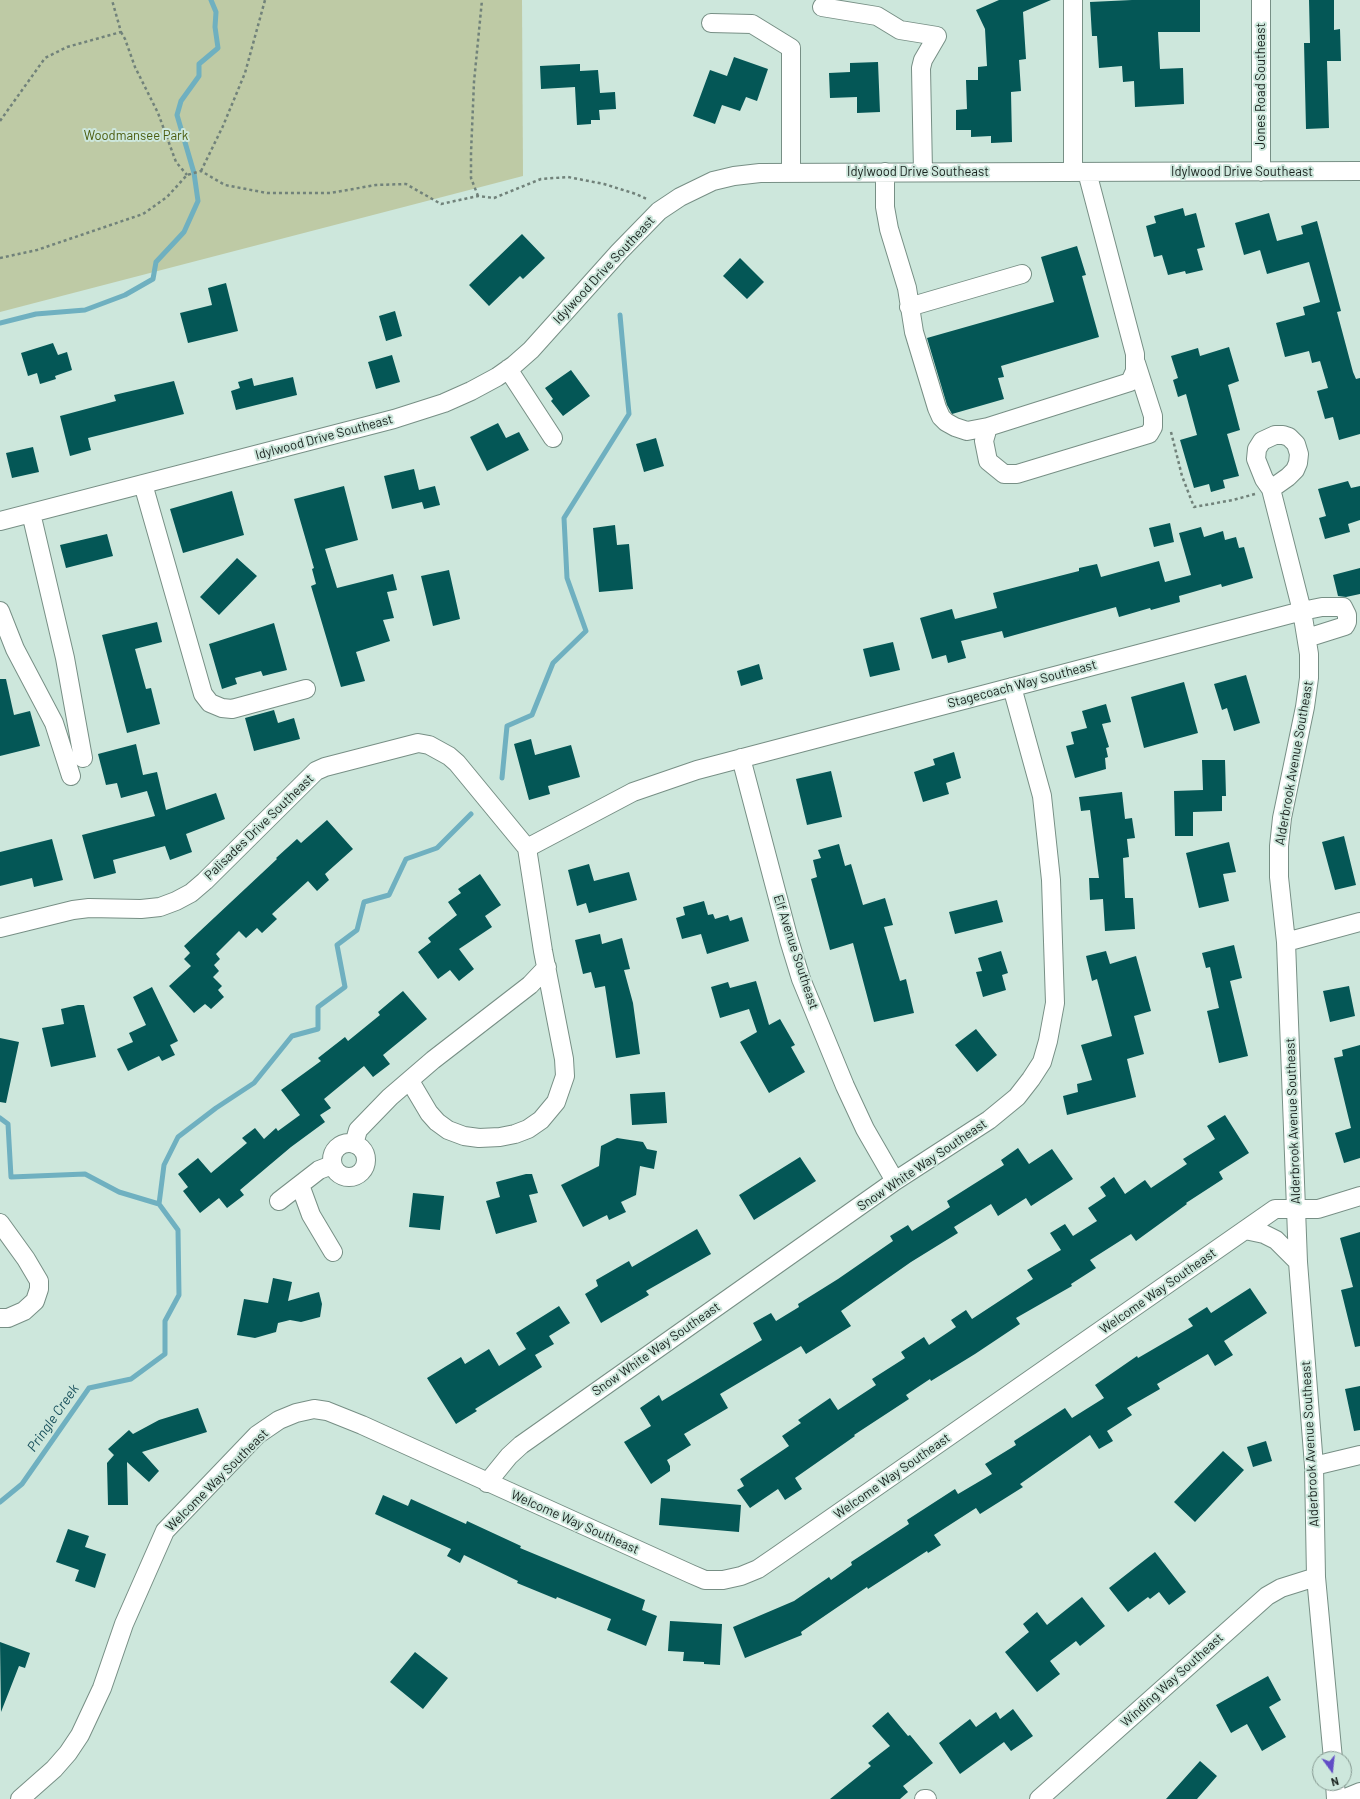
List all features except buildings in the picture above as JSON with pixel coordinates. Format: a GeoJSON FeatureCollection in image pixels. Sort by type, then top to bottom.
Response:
{"type":"FeatureCollection","features":[{"type":"Feature","properties":{"kind":"street"},"geometry":{"type":"LineString","coordinates":[[988,427],[984,441],[988,461],[1004,474],[1017,474],[1149,434],[1154,427],[1153,416],[1136,363],[1135,354],[1102,229],[1080,172],[1073,0]]}},
{"type":"Feature","properties":{"kind":"street","name":"Jones Road Southeast"},"geometry":{"type":"LineString","coordinates":[[1261,0],[1261,172]]}},
{"type":"Feature","properties":{"kind":"street"},"geometry":{"type":"LineString","coordinates":[[822,7],[877,16],[900,30],[937,36],[923,60],[921,68],[923,172]]}},
{"type":"Feature","properties":{"kind":"street"},"geometry":{"type":"LineString","coordinates":[[711,23],[752,24],[791,48],[791,173]]}},
{"type":"Feature","properties":{"kind":"street","name":"Idylwood Drive Southeast"},"geometry":{"type":"LineString","coordinates":[[0,521],[420,411],[471,391],[508,369],[531,350],[630,241],[664,208],[680,197],[713,181],[734,176],[760,173],[1360,171]]}},
{"type":"Feature","properties":{"kind":"street"},"geometry":{"type":"LineString","coordinates":[[885,172],[886,207],[889,229],[907,288],[909,308],[932,392],[941,417],[946,422],[967,431],[988,427],[1130,382],[1135,371],[1136,363]]}},
{"type":"Feature","properties":{"kind":"street"},"geometry":{"type":"LineString","coordinates":[[909,308],[1022,274]]}},
{"type":"Feature","properties":{"kind":"street"},"geometry":{"type":"LineString","coordinates":[[508,369],[553,438]]}},
{"type":"Feature","properties":{"kind":"street"},"geometry":{"type":"LineString","coordinates":[[143,484],[203,694],[210,703],[222,708],[232,709],[306,689]]}},
{"type":"Feature","properties":{"kind":"street","name":"Alderbrook Avenue Southeast"},"geometry":{"type":"LineString","coordinates":[[1271,489],[1302,611],[1309,654],[1309,678],[1305,707],[1282,818],[1279,846],[1279,877],[1286,942],[1298,1262],[1314,1466],[1316,1578],[1332,1751]]}},
{"type":"Feature","properties":{"kind":"street"},"geometry":{"type":"LineString","coordinates":[[31,513],[65,658],[83,758]]}},
{"type":"Feature","properties":{"kind":"street","name":"Stagecoach Way Southeast"},"geometry":{"type":"LineString","coordinates":[[527,848],[634,792],[697,770],[1302,611],[1322,607],[1343,607],[1347,615],[1347,622],[1345,626],[1307,638]]}},
{"type":"Feature","properties":{"kind":"street"},"geometry":{"type":"LineString","coordinates":[[0,611],[15,649],[54,723],[71,776]]}},
{"type":"Feature","properties":{"kind":"street","name":"Snow White Way Southeast"},"geometry":{"type":"LineString","coordinates":[[487,1483],[509,1456],[521,1445],[894,1181],[989,1120],[1017,1097],[1042,1062],[1048,1041],[1055,1003],[1051,880],[1042,796],[1012,687]]}},
{"type":"Feature","properties":{"kind":"street","name":"Palisades Drive Southeast"},"geometry":{"type":"LineString","coordinates":[[0,928],[73,910],[89,908],[141,909],[160,907],[176,901],[191,893],[205,880],[316,771],[325,767],[418,743],[429,745],[438,749],[457,763],[527,848]]}},
{"type":"Feature","properties":{"kind":"street","name":"Elf Avenue Southeast"},"geometry":{"type":"LineString","coordinates":[[741,758],[789,940],[801,979],[845,1086],[865,1129],[894,1181]]}},
{"type":"Feature","properties":{"kind":"street"},"geometry":{"type":"LineString","coordinates":[[410,1081],[436,1122],[448,1130],[464,1136],[479,1138],[500,1137],[528,1129],[541,1120],[556,1102],[565,1076],[564,1059],[527,848]]}},
{"type":"Feature","properties":{"kind":"street"},"geometry":{"type":"LineString","coordinates":[[1286,942],[1360,922]]}},
{"type":"Feature","properties":{"kind":"street"},"geometry":{"type":"LineString","coordinates":[[354,1144],[358,1130],[390,1097],[410,1081],[432,1060],[530,985],[547,967]]}},
{"type":"Feature","properties":{"kind":"street"},"geometry":{"type":"LineString","coordinates":[[349,1143],[354,1144],[359,1147],[365,1156],[365,1162],[360,1172],[350,1177],[339,1174],[332,1165],[333,1154],[339,1146],[349,1143]]}},
{"type":"Feature","properties":{"kind":"street"},"geometry":{"type":"LineString","coordinates":[[279,1201],[319,1170],[332,1165]]}},
{"type":"Feature","properties":{"kind":"street"},"geometry":{"type":"LineString","coordinates":[[300,1185],[311,1215],[333,1252]]}},
{"type":"Feature","properties":{"kind":"street","name":"Welcome Way Southeast"},"geometry":{"type":"LineString","coordinates":[[20,1799],[54,1769],[68,1753],[80,1734],[102,1688],[124,1624],[165,1531],[258,1435],[280,1420],[296,1413],[314,1409],[327,1411],[362,1425],[487,1483],[705,1580],[723,1580],[741,1576],[758,1569],[1274,1209],[1318,1209],[1360,1196]]}},
{"type":"Feature","properties":{"kind":"street"},"geometry":{"type":"LineString","coordinates":[[0,1222],[26,1259],[39,1281],[39,1289],[34,1301],[24,1311],[8,1318],[0,1318]]}},
{"type":"Feature","properties":{"kind":"street"},"geometry":{"type":"LineString","coordinates":[[1245,1230],[1264,1234],[1276,1240],[1298,1262]]}},
{"type":"Feature","properties":{"kind":"street"},"geometry":{"type":"LineString","coordinates":[[1314,1466],[1360,1455]]}},
{"type":"Feature","properties":{"kind":"street","name":"Winding Way Southeast"},"geometry":{"type":"LineString","coordinates":[[1039,1799],[1267,1596],[1281,1588],[1316,1578]]}},
{"type":"Feature","properties":{"kind":"street"},"geometry":{"type":"LineString","coordinates":[[1343,1799],[1360,1792]]}},
{"type":"Feature","properties":{"kind":"path"},"geometry":{"type":"LineString","coordinates":[[112,0],[121,32],[125,38],[135,67],[158,113],[176,162],[187,175]]}},
{"type":"Feature","properties":{"kind":"path"},"geometry":{"type":"LineString","coordinates":[[201,171],[223,126],[246,73],[265,0]]}},
{"type":"Feature","properties":{"kind":"path"},"geometry":{"type":"LineString","coordinates":[[478,196],[471,178],[471,153],[474,82],[482,0]]}},
{"type":"Feature","properties":{"kind":"path"},"geometry":{"type":"LineString","coordinates":[[0,121],[45,58],[67,48],[121,32]]}},
{"type":"Feature","properties":{"kind":"path"},"geometry":{"type":"LineString","coordinates":[[0,258],[44,248],[143,214],[167,197],[187,175],[201,171],[225,185],[267,193],[330,193],[376,185],[406,184],[442,204],[478,196],[494,198],[541,179],[568,177],[604,184],[636,194],[664,208]]}},
{"type":"Feature","properties":{"kind":"path"},"geometry":{"type":"LineString","coordinates":[[1170,431],[1182,476],[1194,507],[1233,500],[1271,489]]}},
{"type":"Feature","properties":{"kind":"green space","name":"Woodmansee Park"},"geometry":{"type":"Polygon","coordinates":[[[0,0],[522,0],[523,176],[0,312],[0,0]]]}},
{"type":"Feature","properties":{"kind":"waterway","name":"Pringle Creek"},"geometry":{"type":"LineString","coordinates":[[0,323],[36,314],[85,310],[125,295],[153,279],[156,262],[184,232],[198,201],[194,173],[177,115],[181,101],[199,76],[199,64],[218,48],[215,27],[216,12],[211,0]]}},
{"type":"Feature","properties":{"kind":"waterway"},"geometry":{"type":"LineString","coordinates":[[502,778],[507,726],[532,715],[553,663],[586,631],[567,578],[564,518],[629,414],[620,315]]}},
{"type":"Feature","properties":{"kind":"waterway"},"geometry":{"type":"LineString","coordinates":[[159,1204],[164,1165],[178,1137],[216,1108],[254,1083],[292,1036],[318,1029],[318,1007],[345,987],[337,945],[357,930],[364,902],[389,895],[406,859],[437,848],[471,814]]}},
{"type":"Feature","properties":{"kind":"waterway","name":"Pringle Creek"},"geometry":{"type":"LineString","coordinates":[[0,1118],[8,1124],[11,1177],[85,1174],[119,1192],[159,1204],[178,1230],[179,1295],[165,1321],[165,1354],[131,1379],[89,1388],[22,1484],[0,1502]]}}]}
